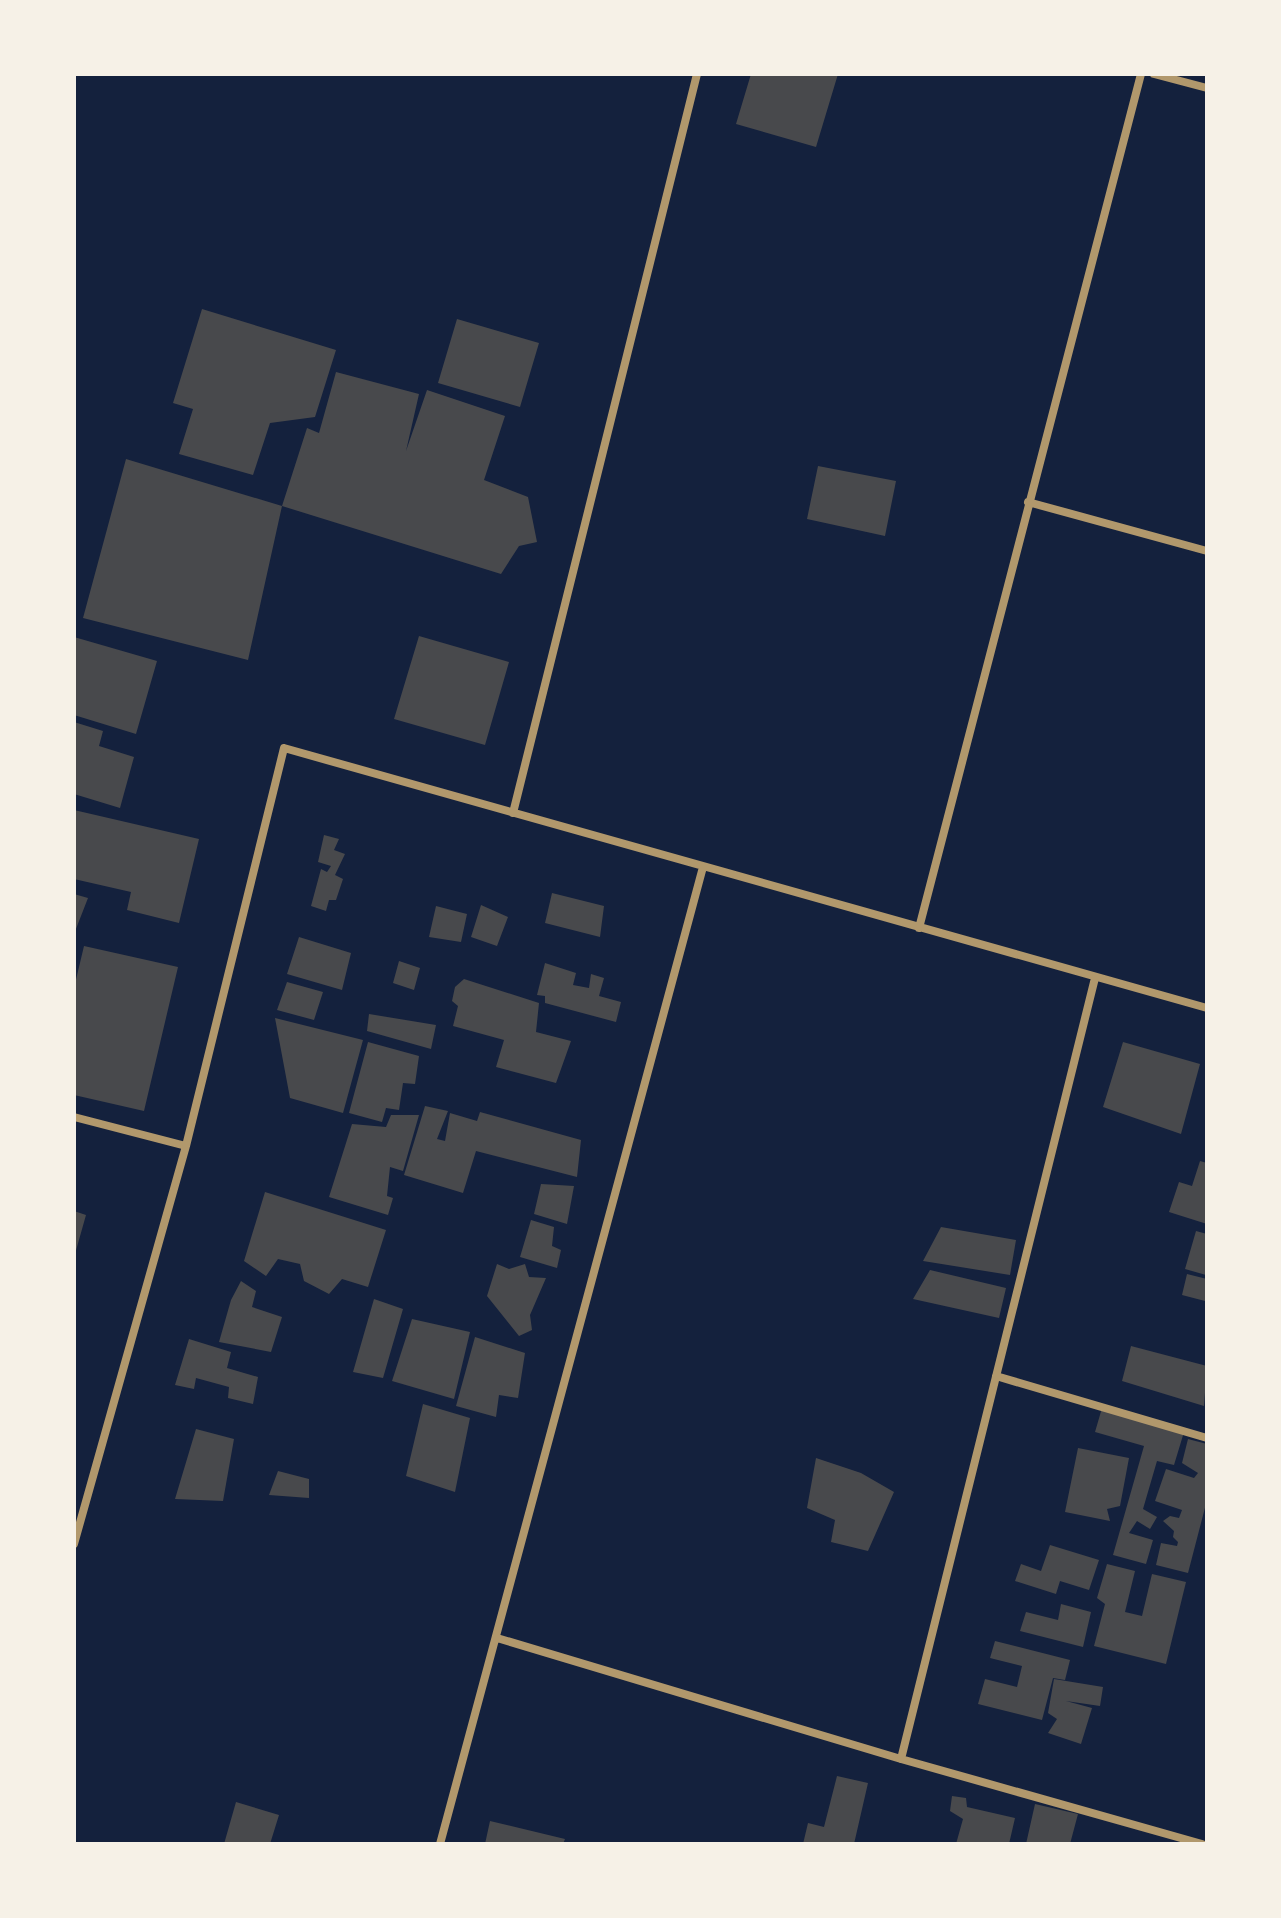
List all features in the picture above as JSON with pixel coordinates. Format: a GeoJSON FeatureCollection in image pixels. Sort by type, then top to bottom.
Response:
{"type":"FeatureCollection","features":[{"type":"Feature","properties":{"kind":"street"},"geometry":{"type":"LineString","coordinates":[[513,813],[697,74]]}},
{"type":"Feature","properties":{"kind":"street"},"geometry":{"type":"LineString","coordinates":[[919,928],[1141,74]]}},
{"type":"Feature","properties":{"kind":"street"},"geometry":{"type":"LineString","coordinates":[[1154,74],[1207,88]]}},
{"type":"Feature","properties":{"kind":"street"},"geometry":{"type":"LineString","coordinates":[[1028,502],[1207,551]]}},
{"type":"Feature","properties":{"kind":"street"},"geometry":{"type":"LineString","coordinates":[[74,1544],[186,1146],[284,748],[1207,1008]]}},
{"type":"Feature","properties":{"kind":"street"},"geometry":{"type":"LineString","coordinates":[[440,1844],[703,867]]}},
{"type":"Feature","properties":{"kind":"street"},"geometry":{"type":"LineString","coordinates":[[901,1759],[1095,978]]}},
{"type":"Feature","properties":{"kind":"street"},"geometry":{"type":"LineString","coordinates":[[74,1117],[186,1146]]}},
{"type":"Feature","properties":{"kind":"street"},"geometry":{"type":"LineString","coordinates":[[996,1376],[1207,1438]]}},
{"type":"Feature","properties":{"kind":"street"},"geometry":{"type":"LineString","coordinates":[[497,1638],[901,1759],[1202,1844]]}},
{"type":"Feature","properties":{"kind":"building"},"geometry":{"type":"Polygon","coordinates":[[[751,74],[838,74],[816,147],[736,124],[751,74]]]}},
{"type":"Feature","properties":{"kind":"building"},"geometry":{"type":"Polygon","coordinates":[[[202,309],[336,350],[315,417],[270,423],[253,475],[179,454],[193,409],[173,403],[202,309]]]}},
{"type":"Feature","properties":{"kind":"building"},"geometry":{"type":"Polygon","coordinates":[[[457,319],[539,343],[520,407],[438,383],[457,319]]]}},
{"type":"Feature","properties":{"kind":"building"},"geometry":{"type":"Polygon","coordinates":[[[336,372],[419,394],[406,451],[427,390],[505,416],[484,480],[528,497],[537,542],[519,546],[501,574],[282,506],[307,428],[319,433],[336,372]]]}},
{"type":"Feature","properties":{"kind":"building"},"geometry":{"type":"Polygon","coordinates":[[[126,459],[282,506],[248,660],[83,618],[126,459]]]}},
{"type":"Feature","properties":{"kind":"building"},"geometry":{"type":"Polygon","coordinates":[[[818,466],[896,481],[885,536],[807,519],[818,466]]]}},
{"type":"Feature","properties":{"kind":"building"},"geometry":{"type":"Polygon","coordinates":[[[419,636],[509,662],[485,745],[394,719],[419,636]]]}},
{"type":"Feature","properties":{"kind":"building"},"geometry":{"type":"Polygon","coordinates":[[[74,637],[157,661],[136,734],[74,715],[74,637]]]}},
{"type":"Feature","properties":{"kind":"building"},"geometry":{"type":"Polygon","coordinates":[[[74,722],[103,731],[99,746],[134,757],[120,808],[74,794],[74,722]]]}},
{"type":"Feature","properties":{"kind":"building"},"geometry":{"type":"Polygon","coordinates":[[[74,810],[199,839],[179,923],[127,910],[131,892],[74,879],[74,810]]]}},
{"type":"Feature","properties":{"kind":"building"},"geometry":{"type":"Polygon","coordinates":[[[324,835],[339,839],[334,850],[345,854],[335,875],[343,879],[336,900],[329,900],[326,911],[311,906],[321,869],[327,872],[331,866],[318,862],[324,835]]]}},
{"type":"Feature","properties":{"kind":"building"},"geometry":{"type":"Polygon","coordinates":[[[552,893],[604,906],[600,937],[545,923],[552,893]]]}},
{"type":"Feature","properties":{"kind":"building"},"geometry":{"type":"Polygon","coordinates":[[[74,894],[88,898],[74,934],[74,894]]]}},
{"type":"Feature","properties":{"kind":"building"},"geometry":{"type":"Polygon","coordinates":[[[481,905],[508,917],[497,946],[471,937],[481,905]]]}},
{"type":"Feature","properties":{"kind":"building"},"geometry":{"type":"Polygon","coordinates":[[[436,906],[467,914],[461,942],[429,937],[436,906]]]}},
{"type":"Feature","properties":{"kind":"building"},"geometry":{"type":"Polygon","coordinates":[[[299,937],[351,953],[342,990],[287,974],[299,937]]]}},
{"type":"Feature","properties":{"kind":"building"},"geometry":{"type":"Polygon","coordinates":[[[84,946],[178,967],[144,1111],[74,1095],[74,988],[84,946]]]}},
{"type":"Feature","properties":{"kind":"building"},"geometry":{"type":"Polygon","coordinates":[[[399,961],[420,968],[414,990],[393,983],[399,961]]]}},
{"type":"Feature","properties":{"kind":"building"},"geometry":{"type":"Polygon","coordinates":[[[545,963],[576,973],[573,985],[589,988],[591,974],[604,978],[599,996],[621,1002],[616,1022],[545,1003],[545,996],[537,995],[545,963]]]}},
{"type":"Feature","properties":{"kind":"building"},"geometry":{"type":"Polygon","coordinates":[[[464,979],[539,1003],[536,1032],[571,1041],[556,1083],[496,1067],[504,1040],[453,1026],[458,1006],[452,1001],[455,987],[464,979]]]}},
{"type":"Feature","properties":{"kind":"building"},"geometry":{"type":"Polygon","coordinates":[[[287,982],[323,992],[314,1020],[277,1010],[287,982]]]}},
{"type":"Feature","properties":{"kind":"building"},"geometry":{"type":"Polygon","coordinates":[[[369,1014],[436,1025],[431,1049],[367,1031],[369,1014]]]}},
{"type":"Feature","properties":{"kind":"building"},"geometry":{"type":"Polygon","coordinates":[[[275,1018],[363,1040],[343,1113],[290,1098],[275,1018]]]}},
{"type":"Feature","properties":{"kind":"building"},"geometry":{"type":"Polygon","coordinates":[[[368,1042],[419,1056],[415,1084],[403,1083],[399,1110],[386,1108],[382,1122],[349,1113],[368,1042]]]}},
{"type":"Feature","properties":{"kind":"building"},"geometry":{"type":"Polygon","coordinates":[[[1123,1042],[1200,1064],[1181,1134],[1103,1107],[1123,1042]]]}},
{"type":"Feature","properties":{"kind":"building"},"geometry":{"type":"Polygon","coordinates":[[[425,1106],[448,1111],[437,1139],[445,1141],[450,1113],[477,1121],[480,1112],[581,1140],[577,1177],[476,1151],[463,1193],[404,1175],[425,1106]]]}},
{"type":"Feature","properties":{"kind":"building"},"geometry":{"type":"Polygon","coordinates":[[[391,1115],[419,1115],[403,1171],[390,1167],[387,1196],[393,1198],[388,1215],[329,1197],[352,1124],[386,1127],[391,1115]]]}},
{"type":"Feature","properties":{"kind":"building"},"geometry":{"type":"Polygon","coordinates":[[[1200,1161],[1207,1163],[1207,1224],[1169,1212],[1179,1182],[1192,1186],[1200,1161]]]}},
{"type":"Feature","properties":{"kind":"building"},"geometry":{"type":"Polygon","coordinates":[[[541,1184],[574,1186],[567,1224],[534,1214],[541,1184]]]}},
{"type":"Feature","properties":{"kind":"building"},"geometry":{"type":"Polygon","coordinates":[[[265,1192],[386,1230],[368,1287],[342,1279],[329,1294],[304,1281],[300,1264],[278,1259],[266,1276],[244,1261],[265,1192]]]}},
{"type":"Feature","properties":{"kind":"building"},"geometry":{"type":"Polygon","coordinates":[[[74,1211],[86,1215],[75,1254],[74,1254],[74,1211]]]}},
{"type":"Feature","properties":{"kind":"building"},"geometry":{"type":"Polygon","coordinates":[[[531,1220],[554,1227],[552,1246],[561,1250],[557,1268],[520,1257],[531,1220]]]}},
{"type":"Feature","properties":{"kind":"building"},"geometry":{"type":"Polygon","coordinates":[[[941,1227],[1016,1240],[1010,1275],[923,1261],[941,1227]]]}},
{"type":"Feature","properties":{"kind":"building"},"geometry":{"type":"Polygon","coordinates":[[[1196,1231],[1207,1234],[1206,1275],[1185,1269],[1196,1231]]]}},
{"type":"Feature","properties":{"kind":"building"},"geometry":{"type":"Polygon","coordinates":[[[497,1264],[509,1269],[525,1264],[529,1277],[546,1278],[530,1315],[532,1330],[519,1336],[487,1296],[497,1264]]]}},
{"type":"Feature","properties":{"kind":"building"},"geometry":{"type":"Polygon","coordinates":[[[930,1270],[1006,1288],[999,1318],[913,1299],[930,1270]]]}},
{"type":"Feature","properties":{"kind":"building"},"geometry":{"type":"Polygon","coordinates":[[[1187,1274],[1207,1279],[1205,1301],[1182,1295],[1187,1274]]]}},
{"type":"Feature","properties":{"kind":"building"},"geometry":{"type":"Polygon","coordinates":[[[241,1281],[256,1291],[252,1307],[282,1317],[271,1352],[219,1342],[231,1300],[241,1281]]]}},
{"type":"Feature","properties":{"kind":"building"},"geometry":{"type":"Polygon","coordinates":[[[374,1299],[403,1309],[383,1378],[353,1372],[374,1299]]]}},
{"type":"Feature","properties":{"kind":"building"},"geometry":{"type":"Polygon","coordinates":[[[412,1319],[470,1332],[454,1399],[392,1381],[412,1319]]]}},
{"type":"Feature","properties":{"kind":"building"},"geometry":{"type":"Polygon","coordinates":[[[475,1337],[525,1353],[518,1398],[499,1395],[496,1417],[456,1406],[475,1337]]]}},
{"type":"Feature","properties":{"kind":"building"},"geometry":{"type":"Polygon","coordinates":[[[189,1339],[231,1352],[227,1368],[258,1377],[253,1404],[228,1398],[229,1387],[196,1378],[194,1389],[175,1385],[189,1339]]]}},
{"type":"Feature","properties":{"kind":"building"},"geometry":{"type":"Polygon","coordinates":[[[1131,1346],[1207,1366],[1204,1406],[1122,1381],[1131,1346]]]}},
{"type":"Feature","properties":{"kind":"building"},"geometry":{"type":"Polygon","coordinates":[[[423,1404],[470,1418],[455,1492],[406,1476],[423,1404]]]}},
{"type":"Feature","properties":{"kind":"building"},"geometry":{"type":"Polygon","coordinates":[[[1102,1408],[1184,1432],[1174,1465],[1157,1461],[1143,1509],[1157,1517],[1150,1529],[1137,1521],[1129,1533],[1153,1540],[1146,1564],[1113,1555],[1144,1446],[1095,1432],[1102,1408]]]}},
{"type":"Feature","properties":{"kind":"building"},"geometry":{"type":"Polygon","coordinates":[[[196,1429],[234,1439],[223,1501],[175,1499],[196,1429]]]}},
{"type":"Feature","properties":{"kind":"building"},"geometry":{"type":"Polygon","coordinates":[[[1188,1439],[1207,1444],[1207,1500],[1188,1573],[1156,1565],[1161,1543],[1177,1546],[1178,1542],[1173,1537],[1174,1531],[1163,1521],[1170,1516],[1179,1518],[1182,1510],[1155,1501],[1166,1469],[1194,1478],[1198,1473],[1182,1463],[1188,1439]]]}},
{"type":"Feature","properties":{"kind":"building"},"geometry":{"type":"Polygon","coordinates":[[[1078,1448],[1129,1458],[1120,1506],[1107,1509],[1110,1521],[1065,1512],[1078,1448]]]}},
{"type":"Feature","properties":{"kind":"building"},"geometry":{"type":"Polygon","coordinates":[[[816,1458],[861,1473],[894,1492],[868,1551],[831,1542],[835,1520],[807,1508],[816,1458]]]}},
{"type":"Feature","properties":{"kind":"building"},"geometry":{"type":"Polygon","coordinates":[[[278,1471],[309,1479],[309,1498],[269,1495],[278,1471]]]}},
{"type":"Feature","properties":{"kind":"building"},"geometry":{"type":"Polygon","coordinates":[[[1050,1545],[1099,1560],[1089,1590],[1060,1581],[1056,1594],[1015,1581],[1021,1564],[1041,1571],[1050,1545]]]}},
{"type":"Feature","properties":{"kind":"building"},"geometry":{"type":"Polygon","coordinates":[[[1107,1564],[1135,1571],[1125,1612],[1142,1616],[1152,1574],[1186,1582],[1166,1664],[1094,1646],[1105,1604],[1097,1598],[1107,1564]]]}},
{"type":"Feature","properties":{"kind":"building"},"geometry":{"type":"Polygon","coordinates":[[[1061,1604],[1091,1612],[1083,1647],[1020,1631],[1026,1612],[1058,1620],[1061,1604]]]}},
{"type":"Feature","properties":{"kind":"building"},"geometry":{"type":"Polygon","coordinates":[[[995,1641],[1070,1660],[1065,1680],[1053,1678],[1042,1720],[978,1704],[985,1679],[1017,1687],[1022,1666],[990,1658],[995,1641]]]}},
{"type":"Feature","properties":{"kind":"building"},"geometry":{"type":"Polygon","coordinates":[[[1054,1679],[1103,1687],[1100,1706],[1066,1701],[1092,1708],[1081,1744],[1048,1733],[1057,1719],[1048,1713],[1054,1679]]]}},
{"type":"Feature","properties":{"kind":"building"},"geometry":{"type":"Polygon","coordinates":[[[837,1776],[868,1783],[854,1844],[803,1844],[808,1823],[824,1827],[837,1776]]]}},
{"type":"Feature","properties":{"kind":"building"},"geometry":{"type":"Polygon","coordinates":[[[952,1796],[966,1798],[967,1807],[1015,1818],[1009,1844],[956,1844],[963,1819],[950,1811],[952,1796]]]}},
{"type":"Feature","properties":{"kind":"building"},"geometry":{"type":"Polygon","coordinates":[[[236,1802],[279,1815],[270,1844],[224,1844],[236,1802]]]}},
{"type":"Feature","properties":{"kind":"building"},"geometry":{"type":"Polygon","coordinates":[[[1035,1804],[1078,1814],[1070,1844],[1026,1844],[1035,1804]]]}},
{"type":"Feature","properties":{"kind":"building"},"geometry":{"type":"Polygon","coordinates":[[[490,1821],[565,1839],[563,1844],[485,1844],[490,1821]]]}}]}
